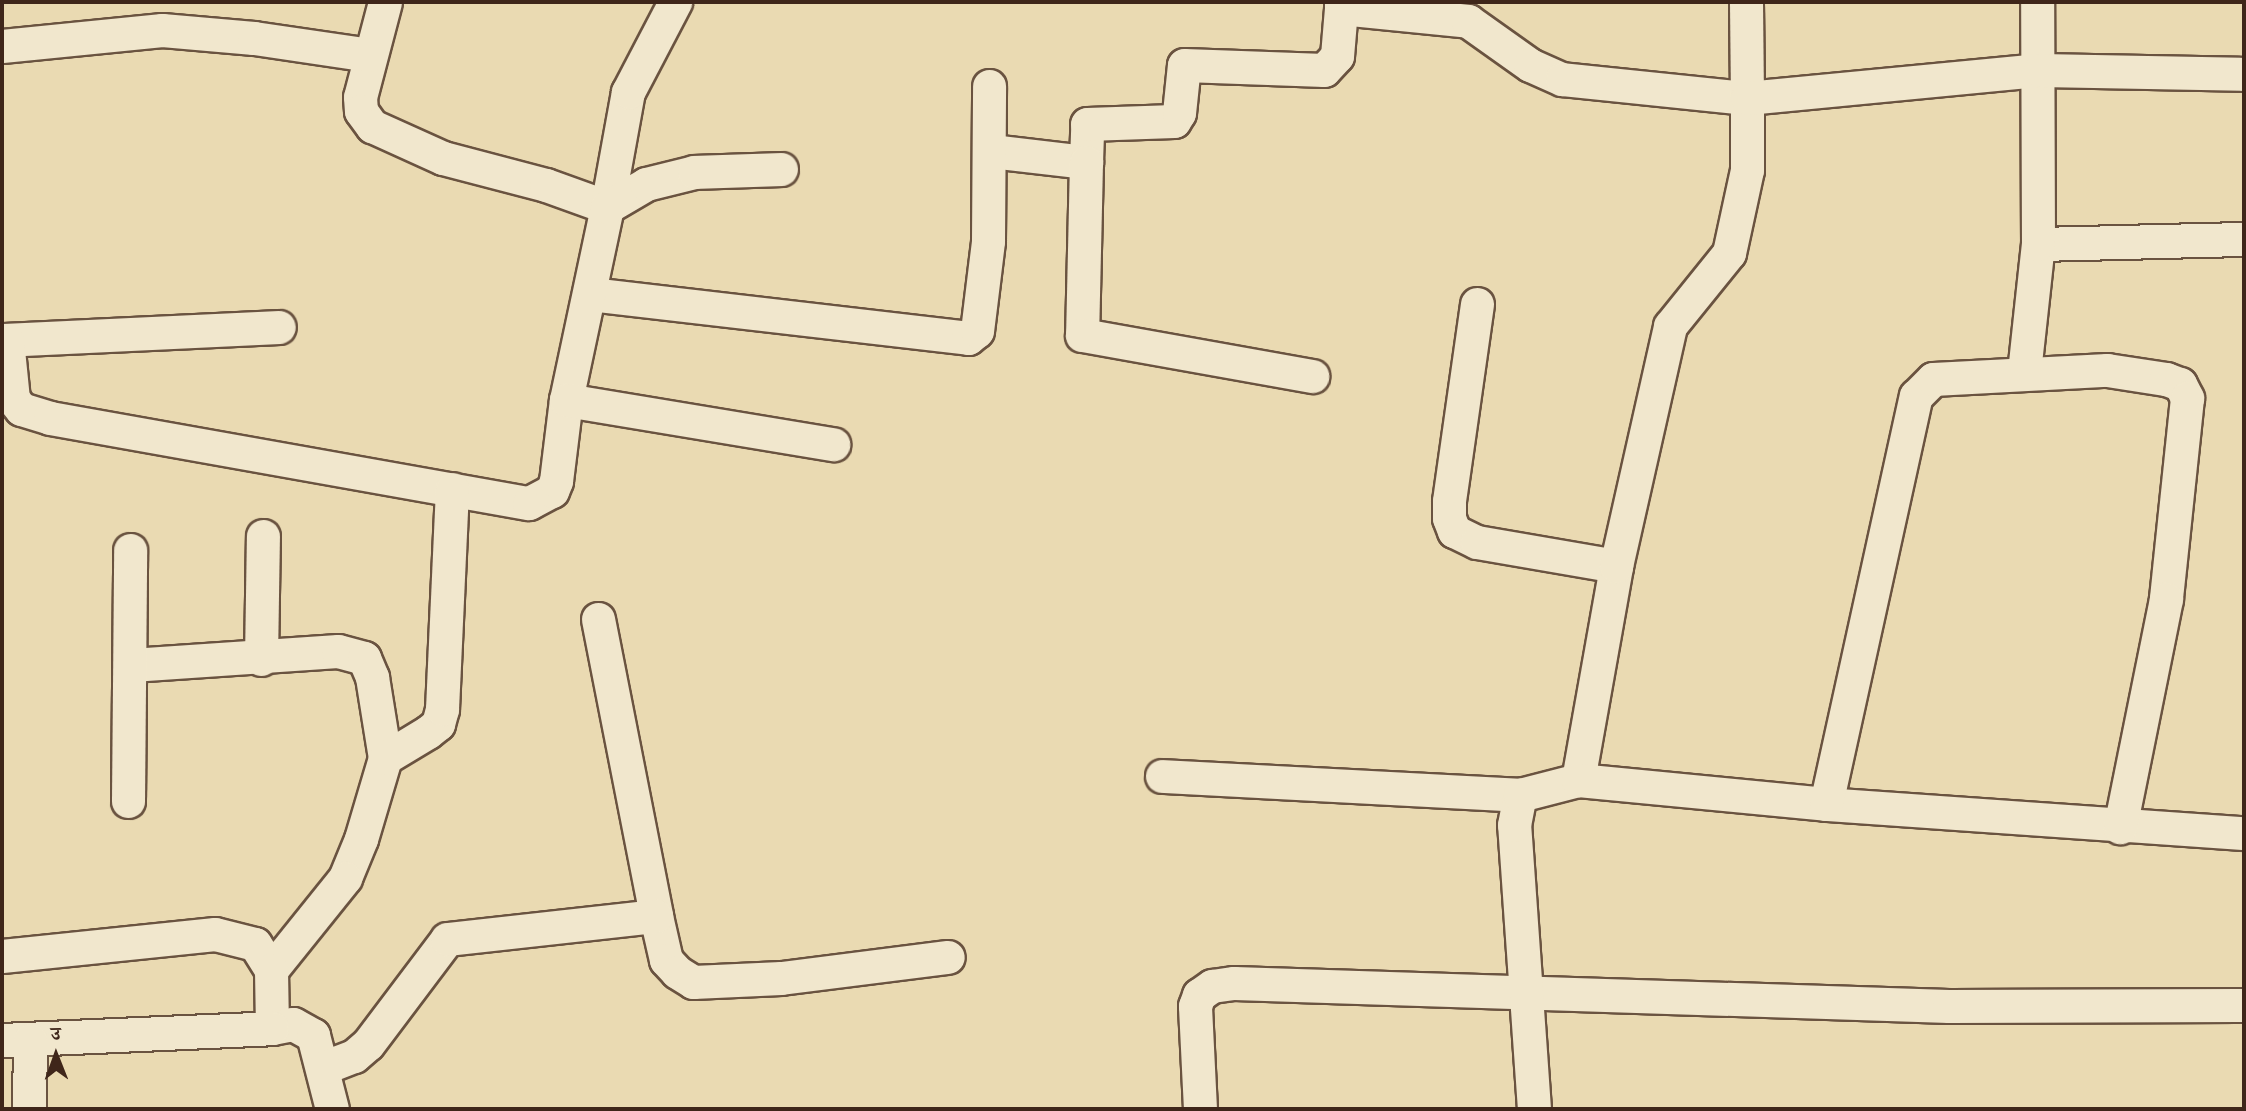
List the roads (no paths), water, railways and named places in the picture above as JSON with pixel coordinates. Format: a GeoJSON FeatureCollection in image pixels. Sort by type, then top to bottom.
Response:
{"type":"FeatureCollection","features":[{"type":"Feature","properties":{"kind":"street"},"geometry":{"type":"LineString","coordinates":[[385,2],[360,97],[361,111],[372,126],[443,158],[545,185],[607,207]]}},
{"type":"Feature","properties":{"kind":"street"},"geometry":{"type":"LineString","coordinates":[[279,327],[5,340],[13,399],[21,409],[50,418],[529,503],[544,497],[556,481],[566,400],[590,294],[628,93],[674,2]]}},
{"type":"Feature","properties":{"kind":"street"},"geometry":{"type":"LineString","coordinates":[[1578,780],[1616,566],[1670,326],[1729,253],[1747,170],[1746,2]]}},
{"type":"Feature","properties":{"kind":"street"},"geometry":{"type":"LineString","coordinates":[[2024,372],[2038,244],[2040,70],[2037,2]]}},
{"type":"Feature","properties":{"kind":"street"},"geometry":{"type":"LineString","coordinates":[[1312,376],[1082,335],[1087,124],[1174,121],[1179,113],[1184,65],[1324,70],[1333,65],[1341,5],[1468,21],[1530,65],[1562,79],[1747,98],[2040,70],[2244,74]]}},
{"type":"Feature","properties":{"kind":"street"},"geometry":{"type":"LineString","coordinates":[[2,46],[168,16],[254,38],[369,55]]}},
{"type":"Feature","properties":{"kind":"street"},"geometry":{"type":"LineString","coordinates":[[590,294],[968,338],[976,331],[988,242],[991,151],[989,86]]}},
{"type":"Feature","properties":{"kind":"street"},"geometry":{"type":"LineString","coordinates":[[991,151],[1086,162]]}},
{"type":"Feature","properties":{"kind":"street"},"geometry":{"type":"LineString","coordinates":[[607,207],[646,184],[694,172],[781,169]]}},
{"type":"Feature","properties":{"kind":"street"},"geometry":{"type":"LineString","coordinates":[[2038,244],[2244,239]]}},
{"type":"Feature","properties":{"kind":"street"},"geometry":{"type":"LineString","coordinates":[[1477,304],[1449,501],[1448,518],[1454,531],[1477,542],[1616,566]]}},
{"type":"Feature","properties":{"kind":"street"},"geometry":{"type":"LineString","coordinates":[[1826,804],[1916,396],[1933,379],[2024,372],[2107,370],[2166,379],[2180,384],[2186,398],[2166,599],[2120,827]]}},
{"type":"Feature","properties":{"kind":"street"},"geometry":{"type":"LineString","coordinates":[[566,400],[833,444]]}},
{"type":"Feature","properties":{"kind":"street"},"geometry":{"type":"LineString","coordinates":[[384,758],[438,724],[442,709],[453,489]]}},
{"type":"Feature","properties":{"kind":"street"},"geometry":{"type":"LineString","coordinates":[[261,659],[263,536]]}},
{"type":"Feature","properties":{"kind":"street"},"geometry":{"type":"LineString","coordinates":[[128,801],[130,550]]}},
{"type":"Feature","properties":{"kind":"street"},"geometry":{"type":"LineString","coordinates":[[598,619],[666,960],[693,982],[781,978],[948,957]]}},
{"type":"Feature","properties":{"kind":"street"},"geometry":{"type":"LineString","coordinates":[[131,665],[261,659],[338,650],[364,658],[372,677],[384,758],[345,878],[271,970]]}},
{"type":"Feature","properties":{"kind":"street"},"geometry":{"type":"LineString","coordinates":[[1162,776],[1520,795],[1578,780],[1826,804],[2120,827],[2244,833]]}},
{"type":"Feature","properties":{"kind":"street"},"geometry":{"type":"LineString","coordinates":[[1520,795],[1514,825],[1534,1109]]}},
{"type":"Feature","properties":{"kind":"street"},"geometry":{"type":"LineString","coordinates":[[324,1067],[354,1056],[368,1044],[447,939],[656,916]]}},
{"type":"Feature","properties":{"kind":"street"},"geometry":{"type":"LineString","coordinates":[[2,956],[215,934],[256,944],[271,970],[272,1028]]}},
{"type":"Feature","properties":{"kind":"street"},"geometry":{"type":"LineString","coordinates":[[1200,1109],[1195,1006],[1199,995],[1212,986],[1524,989],[1949,1006],[2244,1005]]}},
{"type":"Feature","properties":{"kind":"street"},"geometry":{"type":"LineString","coordinates":[[29,1109],[16,1040],[304,1026],[313,1035],[324,1067],[332,1109]]}}]}
